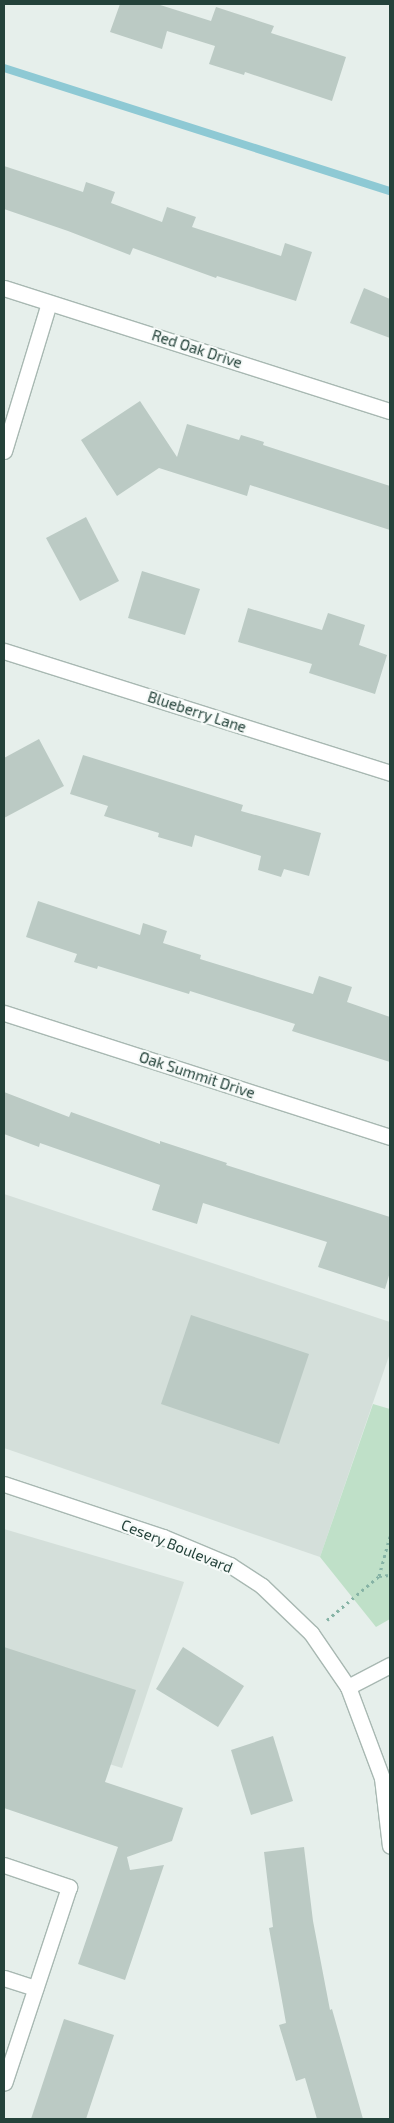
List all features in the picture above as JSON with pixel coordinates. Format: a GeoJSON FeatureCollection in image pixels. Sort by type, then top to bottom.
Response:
{"type":"FeatureCollection","features":[{"type":"Feature","properties":{"kind":"street","name":"Red Oak Drive"},"geometry":{"type":"LineString","coordinates":[[4,288],[390,411]]}},
{"type":"Feature","properties":{"kind":"street"},"geometry":{"type":"LineString","coordinates":[[4,451],[50,303]]}},
{"type":"Feature","properties":{"kind":"street","name":"Blueberry Lane"},"geometry":{"type":"LineString","coordinates":[[4,651],[390,773]]}},
{"type":"Feature","properties":{"kind":"street","name":"Oak Summit Drive"},"geometry":{"type":"LineString","coordinates":[[4,1014],[390,1137]]}},
{"type":"Feature","properties":{"kind":"street","name":"Cesery Boulevard"},"geometry":{"type":"LineString","coordinates":[[4,1484],[163,1538],[230,1565],[262,1586],[311,1633],[348,1687],[382,1778],[390,1846]]}},
{"type":"Feature","properties":{"kind":"street"},"geometry":{"type":"LineString","coordinates":[[348,1687],[390,1665]]}},
{"type":"Feature","properties":{"kind":"street"},"geometry":{"type":"LineString","coordinates":[[4,1865],[69,1887],[4,2083]]}},
{"type":"Feature","properties":{"kind":"street"},"geometry":{"type":"LineString","coordinates":[[4,1978],[36,1988]]}},
{"type":"Feature","properties":{"kind":"path"},"geometry":{"type":"LineString","coordinates":[[311,1633],[379,1576],[390,1536]]}},
{"type":"Feature","properties":{"kind":"path"},"geometry":{"type":"LineString","coordinates":[[379,1576],[390,1575]]}},
{"type":"Feature","properties":{"kind":"shaded area"},"geometry":{"type":"Polygon","coordinates":[[[4,1194],[390,1322],[390,1353],[320,1557],[4,1448],[4,1194]]]}},
{"type":"Feature","properties":{"kind":"shaded area"},"geometry":{"type":"Polygon","coordinates":[[[4,1529],[184,1582],[122,1768],[4,1731],[4,1529]]]}},
{"type":"Feature","properties":{"kind":"green space"},"geometry":{"type":"Polygon","coordinates":[[[373,1404],[390,1409],[390,1619],[376,1627],[320,1557],[373,1404]]]}},
{"type":"Feature","properties":{"kind":"building"},"geometry":{"type":"Polygon","coordinates":[[[120,4],[157,4],[211,21],[216,7],[274,26],[271,33],[346,57],[332,101],[245,72],[244,75],[209,64],[215,46],[167,31],[162,49],[110,32],[120,4]]]}},
{"type":"Feature","properties":{"kind":"building"},"geometry":{"type":"Polygon","coordinates":[[[4,166],[83,192],[86,182],[115,192],[111,203],[162,222],[167,207],[196,217],[192,227],[281,256],[285,243],[312,252],[296,301],[217,276],[216,278],[133,248],[130,255],[4,209],[4,166]]]}},
{"type":"Feature","properties":{"kind":"building"},"geometry":{"type":"Polygon","coordinates":[[[364,288],[390,299],[390,338],[350,323],[364,288]]]}},
{"type":"Feature","properties":{"kind":"building"},"geometry":{"type":"Polygon","coordinates":[[[140,401],[177,457],[187,424],[239,440],[241,435],[264,442],[263,445],[390,486],[390,530],[250,485],[247,496],[159,468],[117,496],[81,440],[140,401]]]}},
{"type":"Feature","properties":{"kind":"building"},"geometry":{"type":"Polygon","coordinates":[[[86,517],[119,581],[80,601],[46,538],[86,517]]]}},
{"type":"Feature","properties":{"kind":"building"},"geometry":{"type":"Polygon","coordinates":[[[142,571],[200,589],[185,635],[128,618],[142,571]]]}},
{"type":"Feature","properties":{"kind":"building"},"geometry":{"type":"Polygon","coordinates":[[[248,608],[322,630],[328,613],[365,625],[359,645],[387,655],[375,694],[309,673],[312,664],[238,642],[248,608]]]}},
{"type":"Feature","properties":{"kind":"building"},"geometry":{"type":"Polygon","coordinates":[[[39,739],[64,786],[4,818],[4,758],[39,739]]]}},
{"type":"Feature","properties":{"kind":"building"},"geometry":{"type":"Polygon","coordinates":[[[83,755],[243,805],[241,811],[321,833],[309,876],[284,869],[281,877],[258,870],[261,856],[195,835],[192,847],[158,837],[159,833],[104,816],[108,806],[70,794],[83,755]]]}},
{"type":"Feature","properties":{"kind":"building"},"geometry":{"type":"Polygon","coordinates":[[[38,901],[140,935],[143,923],[167,931],[163,943],[201,955],[200,959],[313,994],[319,976],[352,987],[347,1002],[390,1017],[390,1062],[292,1031],[295,1024],[190,991],[189,994],[98,966],[97,969],[74,962],[77,954],[26,937],[38,901]]]}},
{"type":"Feature","properties":{"kind":"building"},"geometry":{"type":"Polygon","coordinates":[[[4,1092],[69,1117],[71,1112],[160,1144],[160,1141],[227,1163],[226,1165],[390,1217],[390,1272],[385,1289],[318,1267],[327,1242],[203,1203],[197,1224],[152,1210],[160,1185],[40,1143],[39,1147],[4,1134],[4,1092]]]}},
{"type":"Feature","properties":{"kind":"building"},"geometry":{"type":"Polygon","coordinates":[[[191,1315],[309,1354],[279,1444],[161,1404],[191,1315]]]}},
{"type":"Feature","properties":{"kind":"building"},"geometry":{"type":"Polygon","coordinates":[[[4,1647],[136,1690],[105,1782],[183,1808],[172,1841],[127,1857],[130,1870],[164,1865],[125,1980],[78,1964],[118,1847],[4,1808],[4,1647]]]}},
{"type":"Feature","properties":{"kind":"building"},"geometry":{"type":"Polygon","coordinates":[[[183,1647],[244,1686],[218,1727],[156,1689],[183,1647]]]}},
{"type":"Feature","properties":{"kind":"building"},"geometry":{"type":"Polygon","coordinates":[[[273,1736],[293,1801],[251,1815],[231,1750],[273,1736]]]}},
{"type":"Feature","properties":{"kind":"building"},"geometry":{"type":"Polygon","coordinates":[[[304,1847],[313,1921],[330,2010],[332,2009],[363,2119],[317,2119],[305,2078],[296,2081],[279,2025],[286,2023],[269,1928],[273,1927],[264,1852],[304,1847]]]}},
{"type":"Feature","properties":{"kind":"building"},"geometry":{"type":"Polygon","coordinates":[[[64,2019],[114,2035],[86,2119],[31,2119],[64,2019]]]}},
{"type":"Feature","properties":{"kind":"waterway"},"geometry":{"type":"LineString","coordinates":[[4,68],[390,191]]}}]}
